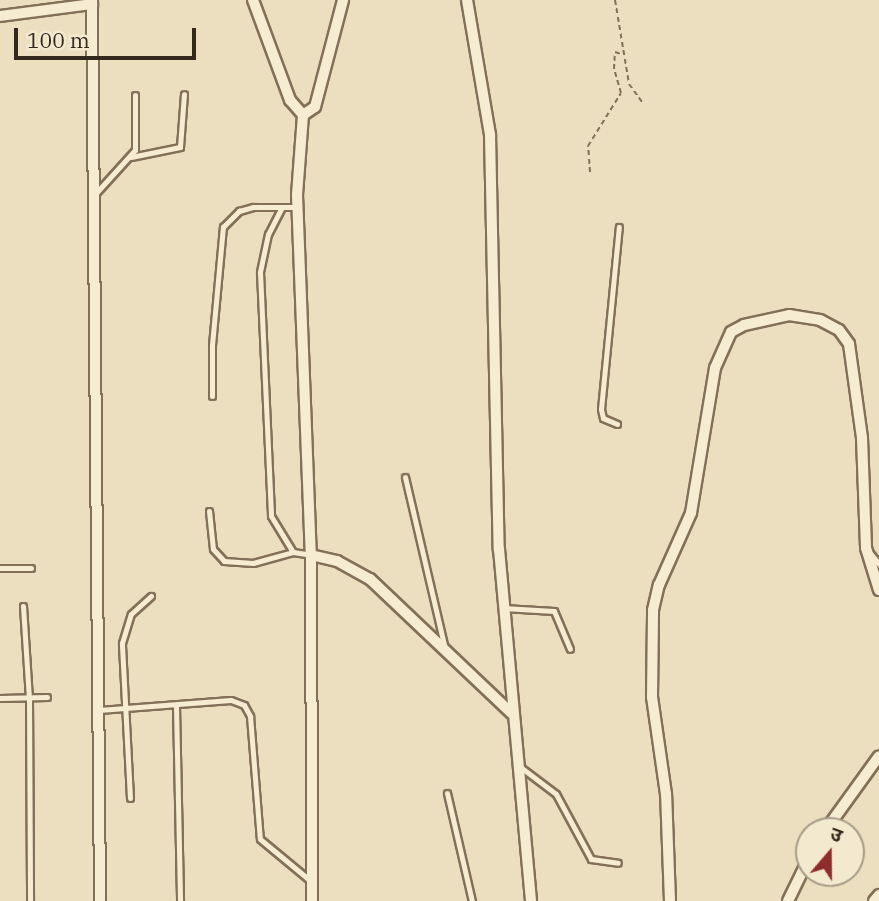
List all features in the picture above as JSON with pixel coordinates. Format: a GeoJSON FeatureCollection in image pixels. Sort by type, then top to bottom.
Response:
{"type":"FeatureCollection","features":[{"type":"Feature","properties":{"kind":"street"},"geometry":{"type":"LineString","coordinates":[[253,0],[290,100],[303,116],[298,207],[311,555],[312,901]]}},
{"type":"Feature","properties":{"kind":"street"},"geometry":{"type":"LineString","coordinates":[[303,116],[315,107],[343,0]]}},
{"type":"Feature","properties":{"kind":"street"},"geometry":{"type":"LineString","coordinates":[[467,0],[490,135],[495,202],[494,419],[503,608],[531,901]]}},
{"type":"Feature","properties":{"kind":"street"},"geometry":{"type":"LineString","coordinates":[[0,16],[92,2],[100,901]]}},
{"type":"Feature","properties":{"kind":"street"},"geometry":{"type":"LineString","coordinates":[[670,901],[666,794],[652,697],[653,610],[659,585],[691,513],[715,368],[731,332],[744,325],[789,316],[820,320],[839,330],[849,344],[862,438],[866,548],[879,590]]}},
{"type":"Feature","properties":{"kind":"street"},"geometry":{"type":"LineString","coordinates":[[311,555],[337,561],[370,579],[446,656],[511,713]]}},
{"type":"Feature","properties":{"kind":"street"},"geometry":{"type":"LineString","coordinates":[[835,817],[879,756]]}},
{"type":"Feature","properties":{"kind":"street"},"geometry":{"type":"LineString","coordinates":[[874,901],[879,895]]}},
{"type":"Feature","properties":{"kind":"lane"},"geometry":{"type":"LineString","coordinates":[[131,157],[180,147],[184,94]]}},
{"type":"Feature","properties":{"kind":"lane"},"geometry":{"type":"LineString","coordinates":[[94,195],[131,157],[136,138],[135,95]]}},
{"type":"Feature","properties":{"kind":"lane"},"geometry":{"type":"LineString","coordinates":[[282,207],[268,234],[260,284],[271,516],[293,552]]}},
{"type":"Feature","properties":{"kind":"lane"},"geometry":{"type":"LineString","coordinates":[[212,397],[218,238],[239,211],[298,207]]}},
{"type":"Feature","properties":{"kind":"lane"},"geometry":{"type":"LineString","coordinates":[[617,424],[603,418],[601,408],[618,227]]}},
{"type":"Feature","properties":{"kind":"lane"},"geometry":{"type":"LineString","coordinates":[[405,477],[446,656]]}},
{"type":"Feature","properties":{"kind":"lane"},"geometry":{"type":"LineString","coordinates":[[209,511],[213,549],[224,561],[253,563],[293,552],[311,555]]}},
{"type":"Feature","properties":{"kind":"lane"},"geometry":{"type":"LineString","coordinates":[[866,548],[879,564]]}},
{"type":"Feature","properties":{"kind":"lane"},"geometry":{"type":"LineString","coordinates":[[0,568],[31,568]]}},
{"type":"Feature","properties":{"kind":"lane"},"geometry":{"type":"LineString","coordinates":[[130,798],[125,628],[131,614],[152,596]]}},
{"type":"Feature","properties":{"kind":"lane"},"geometry":{"type":"LineString","coordinates":[[23,606],[29,698],[30,901]]}},
{"type":"Feature","properties":{"kind":"lane"},"geometry":{"type":"LineString","coordinates":[[503,608],[554,611],[570,649]]}},
{"type":"Feature","properties":{"kind":"lane"},"geometry":{"type":"LineString","coordinates":[[0,698],[47,697]]}},
{"type":"Feature","properties":{"kind":"lane"},"geometry":{"type":"LineString","coordinates":[[99,710],[176,706],[231,699],[244,705],[250,716],[260,839],[312,882]]}},
{"type":"Feature","properties":{"kind":"lane"},"geometry":{"type":"LineString","coordinates":[[176,706],[180,901]]}},
{"type":"Feature","properties":{"kind":"lane"},"geometry":{"type":"LineString","coordinates":[[516,764],[556,794],[591,859],[618,863]]}},
{"type":"Feature","properties":{"kind":"lane"},"geometry":{"type":"LineString","coordinates":[[447,793],[472,901]]}},
{"type":"Feature","properties":{"kind":"path"},"geometry":{"type":"LineString","coordinates":[[614,0],[621,54],[629,84],[643,103]]}},
{"type":"Feature","properties":{"kind":"path"},"geometry":{"type":"LineString","coordinates":[[590,172],[588,146],[621,93],[614,69],[615,52],[621,54]]}}]}
